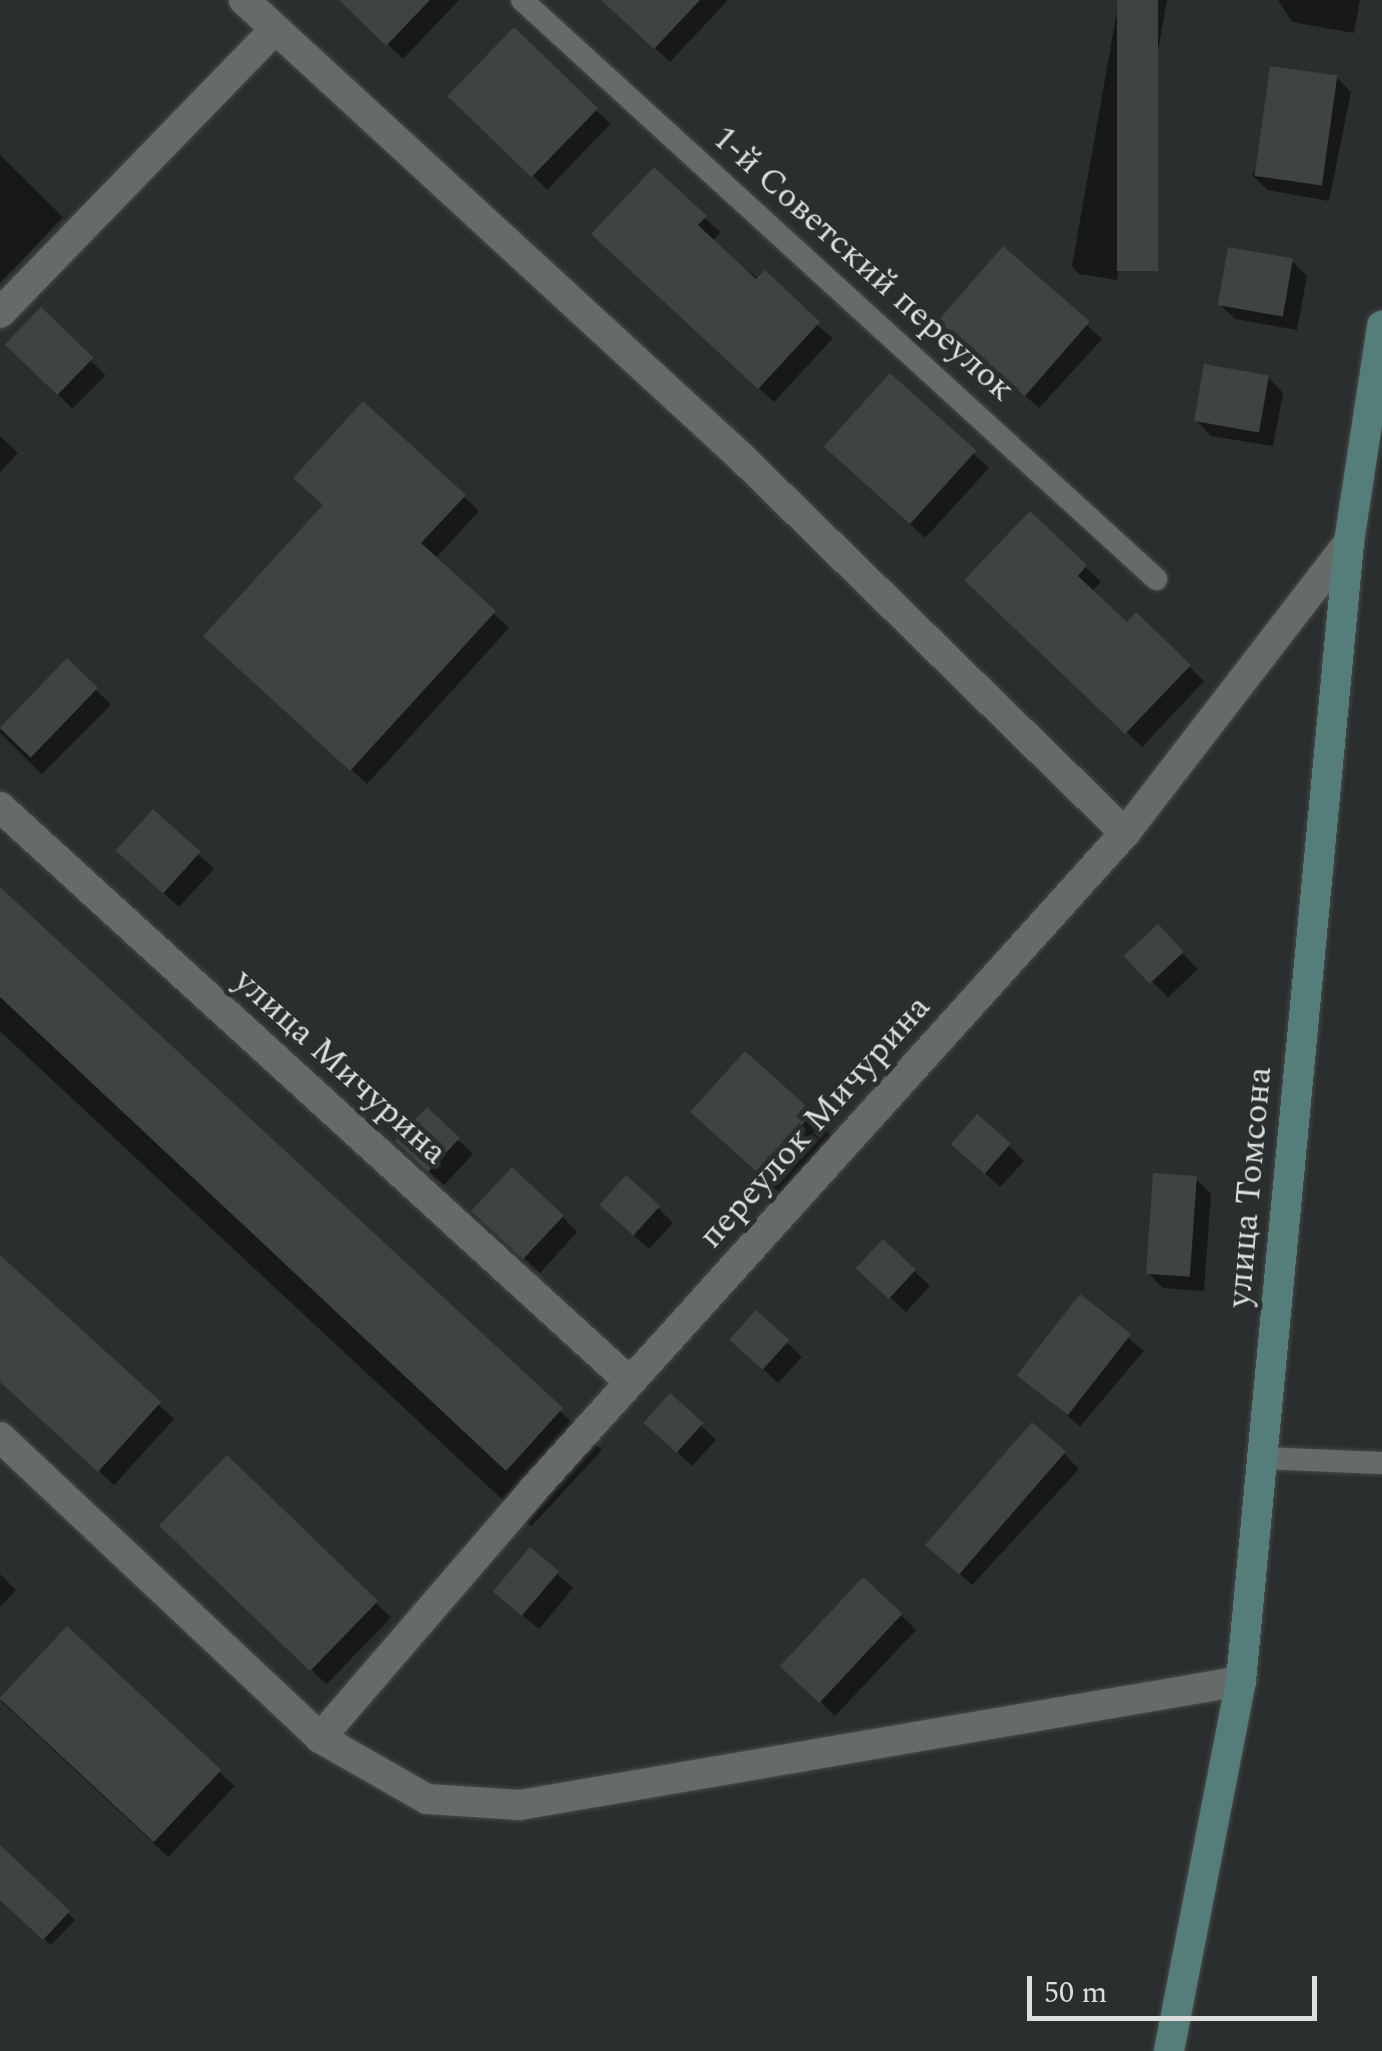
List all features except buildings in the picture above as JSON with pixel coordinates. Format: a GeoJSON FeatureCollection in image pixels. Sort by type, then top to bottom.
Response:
{"type":"FeatureCollection","features":[{"type":"Feature","properties":{"kind":"street"},"geometry":{"type":"LineString","coordinates":[[244,0],[740,456],[1125,834]]}},
{"type":"Feature","properties":{"kind":"street"},"geometry":{"type":"LineString","coordinates":[[0,313],[275,29]]}},
{"type":"Feature","properties":{"kind":"street","name":"улица Томсона"},"geometry":{"type":"LineString","coordinates":[[1170,2051],[1241,1681],[1348,542],[1382,326]]}},
{"type":"Feature","properties":{"kind":"street","name":"переулок Мичурина"},"geometry":{"type":"LineString","coordinates":[[320,1738],[630,1382],[1125,834],[1348,542]]}},
{"type":"Feature","properties":{"kind":"street","name":"улица Мичурина"},"geometry":{"type":"LineString","coordinates":[[0,807],[630,1382]]}},
{"type":"Feature","properties":{"kind":"street"},"geometry":{"type":"LineString","coordinates":[[0,1437],[320,1738],[427,1800],[520,1805],[1241,1681]]}},
{"type":"Feature","properties":{"kind":"lane","name":"1-й Советский переулок"},"geometry":{"type":"LineString","coordinates":[[522,0],[1156,579]]}},
{"type":"Feature","properties":{"kind":"lane"},"geometry":{"type":"LineString","coordinates":[[1262,1458],[1382,1463]]}}]}
